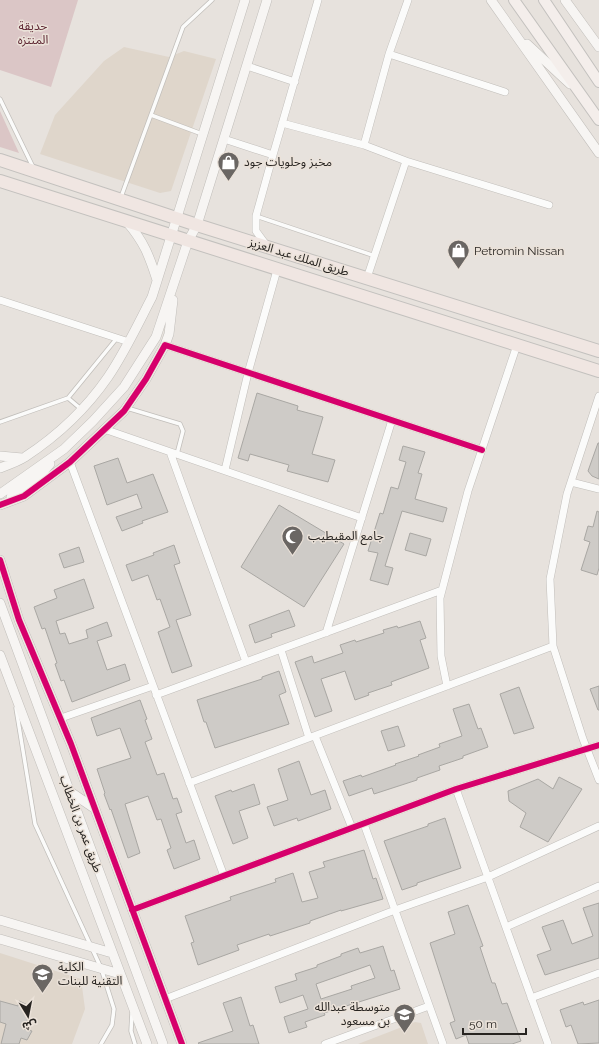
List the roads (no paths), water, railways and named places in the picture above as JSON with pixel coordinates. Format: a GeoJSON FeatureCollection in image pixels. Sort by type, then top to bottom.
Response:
{"type":"FeatureCollection","features":[{"type":"Feature","properties":{"kind":"highway","name":"طريق الملك عبد العزيز"},"geometry":{"type":"LineString","coordinates":[[0,160],[196,225],[599,351]]}},
{"type":"Feature","properties":{"kind":"highway","name":"طريق الملك عبد العزيز"},"geometry":{"type":"LineString","coordinates":[[0,181],[599,371]]}},
{"type":"Feature","properties":{"kind":"main road"},"geometry":{"type":"LineString","coordinates":[[0,505],[38,477],[124,388],[156,337],[176,282],[188,241],[196,225],[267,0]]}},
{"type":"Feature","properties":{"kind":"main road"},"geometry":{"type":"LineString","coordinates":[[491,0],[599,153]]}},
{"type":"Feature","properties":{"kind":"main road"},"geometry":{"type":"LineString","coordinates":[[514,0],[599,120]]}},
{"type":"Feature","properties":{"kind":"main road"},"geometry":{"type":"LineString","coordinates":[[544,0],[599,82]]}},
{"type":"Feature","properties":{"kind":"main road"},"geometry":{"type":"LineString","coordinates":[[568,1],[599,47]]}},
{"type":"Feature","properties":{"kind":"main road"},"geometry":{"type":"LineString","coordinates":[[0,468],[24,458],[75,417],[107,378],[129,342],[152,297],[243,2]]}},
{"type":"Feature","properties":{"kind":"main road"},"geometry":{"type":"LineString","coordinates":[[513,31],[584,97]]}},
{"type":"Feature","properties":{"kind":"main road"},"geometry":{"type":"LineString","coordinates":[[127,222],[138,235],[149,255],[157,280]]}},
{"type":"Feature","properties":{"kind":"main road"},"geometry":{"type":"LineString","coordinates":[[0,505],[24,496],[70,462],[126,407],[150,373],[165,346],[169,334],[176,282]]}},
{"type":"Feature","properties":{"kind":"main road"},"geometry":{"type":"LineString","coordinates":[[124,388],[150,373]]}},
{"type":"Feature","properties":{"kind":"main road"},"geometry":{"type":"LineString","coordinates":[[0,494],[64,449]]}},
{"type":"Feature","properties":{"kind":"main road"},"geometry":{"type":"LineString","coordinates":[[0,456],[24,458]]}},
{"type":"Feature","properties":{"kind":"main road"},"geometry":{"type":"LineString","coordinates":[[0,497],[11,487]]}},
{"type":"Feature","properties":{"kind":"main road"},"geometry":{"type":"LineString","coordinates":[[0,560],[19,620],[61,718],[182,1044]]}},
{"type":"Feature","properties":{"kind":"main road","name":"طريق عمر بن الخطاب"},"geometry":{"type":"LineString","coordinates":[[0,603],[163,1044]]}},
{"type":"Feature","properties":{"kind":"main road","name":"طريق عمر بن الخطاب"},"geometry":{"type":"LineString","coordinates":[[0,655],[147,1044]]}},
{"type":"Feature","properties":{"kind":"main road"},"geometry":{"type":"LineString","coordinates":[[69,791],[94,808]]}},
{"type":"Feature","properties":{"kind":"main road"},"geometry":{"type":"LineString","coordinates":[[0,920],[112,953]]}},
{"type":"Feature","properties":{"kind":"main road"},"geometry":{"type":"LineString","coordinates":[[0,939],[120,974]]}},
{"type":"Feature","properties":{"kind":"street"},"geometry":{"type":"LineString","coordinates":[[268,247],[256,231],[256,216],[318,0]]}},
{"type":"Feature","properties":{"kind":"street"},"geometry":{"type":"LineString","coordinates":[[364,145],[389,54],[408,0]]}},
{"type":"Feature","properties":{"kind":"street"},"geometry":{"type":"LineString","coordinates":[[389,54],[505,92]]}},
{"type":"Feature","properties":{"kind":"street"},"geometry":{"type":"LineString","coordinates":[[247,66],[295,82]]}},
{"type":"Feature","properties":{"kind":"street"},"geometry":{"type":"LineString","coordinates":[[282,123],[364,145],[406,161],[549,205]]}},
{"type":"Feature","properties":{"kind":"street"},"geometry":{"type":"LineString","coordinates":[[224,139],[273,155]]}},
{"type":"Feature","properties":{"kind":"street"},"geometry":{"type":"LineString","coordinates":[[368,278],[406,161]]}},
{"type":"Feature","properties":{"kind":"street"},"geometry":{"type":"LineString","coordinates":[[225,470],[248,373],[277,270]]}},
{"type":"Feature","properties":{"kind":"street"},"geometry":{"type":"LineString","coordinates":[[0,300],[129,342]]}},
{"type":"Feature","properties":{"kind":"street"},"geometry":{"type":"LineString","coordinates":[[447,686],[441,656],[440,598],[468,491],[517,345]]}},
{"type":"Feature","properties":{"kind":"street"},"geometry":{"type":"LineString","coordinates":[[165,346],[482,450]]}},
{"type":"Feature","properties":{"kind":"street"},"geometry":{"type":"LineString","coordinates":[[599,396],[567,494],[550,579],[553,646],[587,750],[599,780]]}},
{"type":"Feature","properties":{"kind":"street"},"geometry":{"type":"LineString","coordinates":[[326,633],[392,420]]}},
{"type":"Feature","properties":{"kind":"street"},"geometry":{"type":"LineString","coordinates":[[104,429],[362,518]]}},
{"type":"Feature","properties":{"kind":"street"},"geometry":{"type":"LineString","coordinates":[[174,453],[246,662]]}},
{"type":"Feature","properties":{"kind":"street"},"geometry":{"type":"LineString","coordinates":[[70,462],[224,876]]}},
{"type":"Feature","properties":{"kind":"street"},"geometry":{"type":"LineString","coordinates":[[571,482],[599,489]]}},
{"type":"Feature","properties":{"kind":"street"},"geometry":{"type":"LineString","coordinates":[[156,695],[442,590]]}},
{"type":"Feature","properties":{"kind":"street"},"geometry":{"type":"LineString","coordinates":[[189,783],[553,646]]}},
{"type":"Feature","properties":{"kind":"street"},"geometry":{"type":"LineString","coordinates":[[281,650],[312,737],[352,828]]}},
{"type":"Feature","properties":{"kind":"street"},"geometry":{"type":"LineString","coordinates":[[61,718],[153,686]]}},
{"type":"Feature","properties":{"kind":"street"},"geometry":{"type":"LineString","coordinates":[[132,910],[456,789],[587,750],[599,745]]}},
{"type":"Feature","properties":{"kind":"street"},"geometry":{"type":"LineString","coordinates":[[456,789],[548,1044]]}},
{"type":"Feature","properties":{"kind":"street"},"geometry":{"type":"LineString","coordinates":[[364,824],[443,1044]]}},
{"type":"Feature","properties":{"kind":"street"},"geometry":{"type":"LineString","coordinates":[[165,999],[395,910],[488,876],[599,826]]}},
{"type":"Feature","properties":{"kind":"street"},"geometry":{"type":"LineString","coordinates":[[506,928],[599,886]]}},
{"type":"Feature","properties":{"kind":"street"},"geometry":{"type":"LineString","coordinates":[[531,998],[599,973]]}},
{"type":"Feature","properties":{"kind":"street"},"geometry":{"type":"LineString","coordinates":[[325,1044],[429,1006]]}},
{"type":"Feature","properties":{"kind":"lane"},"geometry":{"type":"LineString","coordinates":[[120,199],[183,27],[212,0]]}},
{"type":"Feature","properties":{"kind":"lane"},"geometry":{"type":"LineString","coordinates":[[0,99],[35,171]]}},
{"type":"Feature","properties":{"kind":"lane"},"geometry":{"type":"LineString","coordinates":[[151,115],[203,134]]}},
{"type":"Feature","properties":{"kind":"lane"},"geometry":{"type":"LineString","coordinates":[[256,216],[375,256]]}},
{"type":"Feature","properties":{"kind":"lane"},"geometry":{"type":"LineString","coordinates":[[0,422],[68,398],[117,338]]}},
{"type":"Feature","properties":{"kind":"lane"},"geometry":{"type":"LineString","coordinates":[[68,398],[82,409]]}},
{"type":"Feature","properties":{"kind":"lane"},"geometry":{"type":"LineString","coordinates":[[126,407],[180,424],[183,431],[174,453]]}},
{"type":"Feature","properties":{"kind":"lane"},"geometry":{"type":"LineString","coordinates":[[14,693],[35,824],[101,968],[114,1009],[112,1025],[101,1044]]}},
{"type":"Feature","properties":{"kind":"lane"},"geometry":{"type":"LineString","coordinates":[[132,1006],[131,1031],[135,1044]]}},
{"type":"Feature","properties":{"kind":"place","name":"مخبز وحلويات جود"},"geometry":{"type":"Point","coordinates":[229,182]}},
{"type":"Feature","properties":{"kind":"place","name":"Petromin Nissan"},"geometry":{"type":"Point","coordinates":[458,270]}},
{"type":"Feature","properties":{"kind":"place","name":"جامع المقيطيب"},"geometry":{"type":"Point","coordinates":[292,556]}},
{"type":"Feature","properties":{"kind":"place","name":"الكلية التقنية للبنات"},"geometry":{"type":"Point","coordinates":[42,994]}},
{"type":"Feature","properties":{"kind":"place","name":"متوسطة عبدالله بن مسعود"},"geometry":{"type":"Point","coordinates":[405,1034]}},
{"type":"Feature","properties":{"kind":"park label","name":"حديقة المنتزه"},"geometry":{"type":"Point","coordinates":[33,33]}}]}
